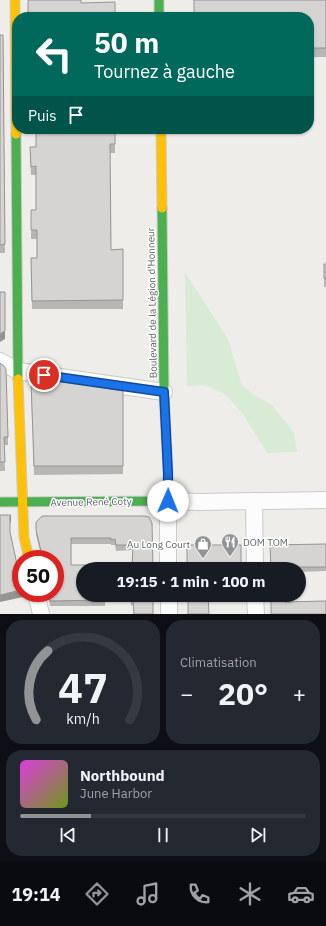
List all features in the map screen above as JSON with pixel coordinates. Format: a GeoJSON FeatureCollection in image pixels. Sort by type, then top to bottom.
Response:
{"type":"FeatureCollection","features":[{"type":"Feature","properties":{"kind":"street"},"geometry":{"type":"LineString","coordinates":[[15,0],[15,12]]}},
{"type":"Feature","properties":{"kind":"street"},"geometry":{"type":"LineString","coordinates":[[159,0],[159,12]]}},
{"type":"Feature","properties":{"kind":"street"},"geometry":{"type":"LineString","coordinates":[[16,134],[18,371],[22,503],[24,537],[27,550]]}},
{"type":"Feature","properties":{"kind":"street","name":"Boulevard de la Légion d'Honneur"},"geometry":{"type":"LineString","coordinates":[[161,134],[164,392],[168,501]]}},
{"type":"Feature","properties":{"kind":"street"},"geometry":{"type":"LineString","coordinates":[[0,361],[18,371],[164,392]]}},
{"type":"Feature","properties":{"kind":"street","name":"Avenue René Coty"},"geometry":{"type":"LineString","coordinates":[[0,502],[200,502],[326,500]]}},
{"type":"Feature","properties":{"kind":"street"},"geometry":{"type":"LineString","coordinates":[[168,501],[168,562]]}},
{"type":"Feature","properties":{"kind":"street"},"geometry":{"type":"LineString","coordinates":[[254,501],[255,562]]}},
{"type":"Feature","properties":{"kind":"street"},"geometry":{"type":"LineString","coordinates":[[38,602],[41,614]]}},
{"type":"Feature","properties":{"kind":"street"},"geometry":{"type":"LineString","coordinates":[[169,602],[169,614]]}},
{"type":"Feature","properties":{"kind":"street"},"geometry":{"type":"LineString","coordinates":[[255,602],[256,614]]}},
{"type":"Feature","properties":{"kind":"green space"},"geometry":{"type":"Polygon","coordinates":[[[185,272],[228,339],[242,385],[254,395],[271,404],[294,433],[297,452],[267,453],[243,414],[225,394],[204,385],[187,386],[185,272]]]}},
{"type":"Feature","properties":{"kind":"building"},"geometry":{"type":"Polygon","coordinates":[[[28,0],[81,0],[81,3],[115,2],[115,12],[28,12],[28,0]]]}},
{"type":"Feature","properties":{"kind":"building"},"geometry":{"type":"Polygon","coordinates":[[[194,0],[326,0],[326,48],[314,48],[314,12],[194,12],[194,0]]]}},
{"type":"Feature","properties":{"kind":"building"},"geometry":{"type":"Polygon","coordinates":[[[0,35],[3,35],[5,244],[0,245],[0,35]]]}},
{"type":"Feature","properties":{"kind":"building"},"geometry":{"type":"Polygon","coordinates":[[[36,134],[115,134],[115,144],[110,144],[111,250],[123,249],[123,300],[32,301],[31,258],[37,258],[37,230],[31,230],[31,210],[36,210],[36,166],[31,167],[30,147],[36,147],[36,134]]]}},
{"type":"Feature","properties":{"kind":"building"},"geometry":{"type":"Polygon","coordinates":[[[324,264],[326,264],[326,278],[324,278],[324,264]]]}},
{"type":"Feature","properties":{"kind":"building"},"geometry":{"type":"Polygon","coordinates":[[[0,292],[5,292],[5,331],[0,334],[0,292]]]}},
{"type":"Feature","properties":{"kind":"building"},"geometry":{"type":"Polygon","coordinates":[[[0,363],[6,369],[8,437],[4,437],[5,462],[0,462],[0,363]]]}},
{"type":"Feature","properties":{"kind":"building"},"geometry":{"type":"Polygon","coordinates":[[[37,377],[123,391],[123,466],[34,466],[31,381],[37,377]]]}},
{"type":"Feature","properties":{"kind":"building"},"geometry":{"type":"Polygon","coordinates":[[[0,515],[11,515],[10,532],[14,550],[12,550],[12,592],[0,595],[0,515]]]}},
{"type":"Feature","properties":{"kind":"building"},"geometry":{"type":"Polygon","coordinates":[[[42,516],[149,517],[152,523],[153,562],[132,562],[133,545],[116,545],[115,539],[71,538],[71,565],[76,565],[76,601],[64,601],[64,550],[41,550],[36,530],[36,522],[42,516]]]}},
{"type":"Feature","properties":{"kind":"building"},"geometry":{"type":"Polygon","coordinates":[[[326,544],[326,567],[306,567],[306,562],[271,562],[270,545],[326,544]]]}},
{"type":"Feature","properties":{"kind":"building"},"geometry":{"type":"Polygon","coordinates":[[[187,545],[241,545],[241,562],[187,562],[187,545]]]}},
{"type":"Feature","properties":{"kind":"building"},"geometry":{"type":"Polygon","coordinates":[[[326,601],[326,614],[271,614],[271,602],[326,601]]]}},
{"type":"Feature","properties":{"kind":"building"},"geometry":{"type":"Polygon","coordinates":[[[133,602],[153,602],[153,614],[134,614],[133,602]]]}},
{"type":"Feature","properties":{"kind":"building"},"geometry":{"type":"Polygon","coordinates":[[[188,602],[208,602],[209,614],[188,614],[188,602]]]}},
{"type":"Feature","properties":{"kind":"traffic: fast"},"geometry":{"type":"LineString","coordinates":[[159,0],[159,12]]}},
{"type":"Feature","properties":{"kind":"traffic: fast"},"geometry":{"type":"LineString","coordinates":[[16,134],[18,379]]}},
{"type":"Feature","properties":{"kind":"traffic: fast"},"geometry":{"type":"LineString","coordinates":[[0,502],[168,501],[164,392],[162,208]]}},
{"type":"Feature","properties":{"kind":"traffic: slow"},"geometry":{"type":"LineString","coordinates":[[15,0],[15,12]]}},
{"type":"Feature","properties":{"kind":"traffic: slow"},"geometry":{"type":"LineString","coordinates":[[161,134],[162,208]]}},
{"type":"Feature","properties":{"kind":"traffic: slow"},"geometry":{"type":"LineString","coordinates":[[18,379],[24,537],[27,550]]}},
{"type":"Feature","properties":{"kind":"place","name":"DOM TOM"},"geometry":{"type":"Point","coordinates":[230,557]}},
{"type":"Feature","properties":{"kind":"place","name":"Au Long Court"},"geometry":{"type":"Point","coordinates":[203,559]}},
{"type":"Feature","properties":{"kind":"route"},"geometry":{"type":"LineString","coordinates":[[44,375],[164,392],[168,501]]}}]}
